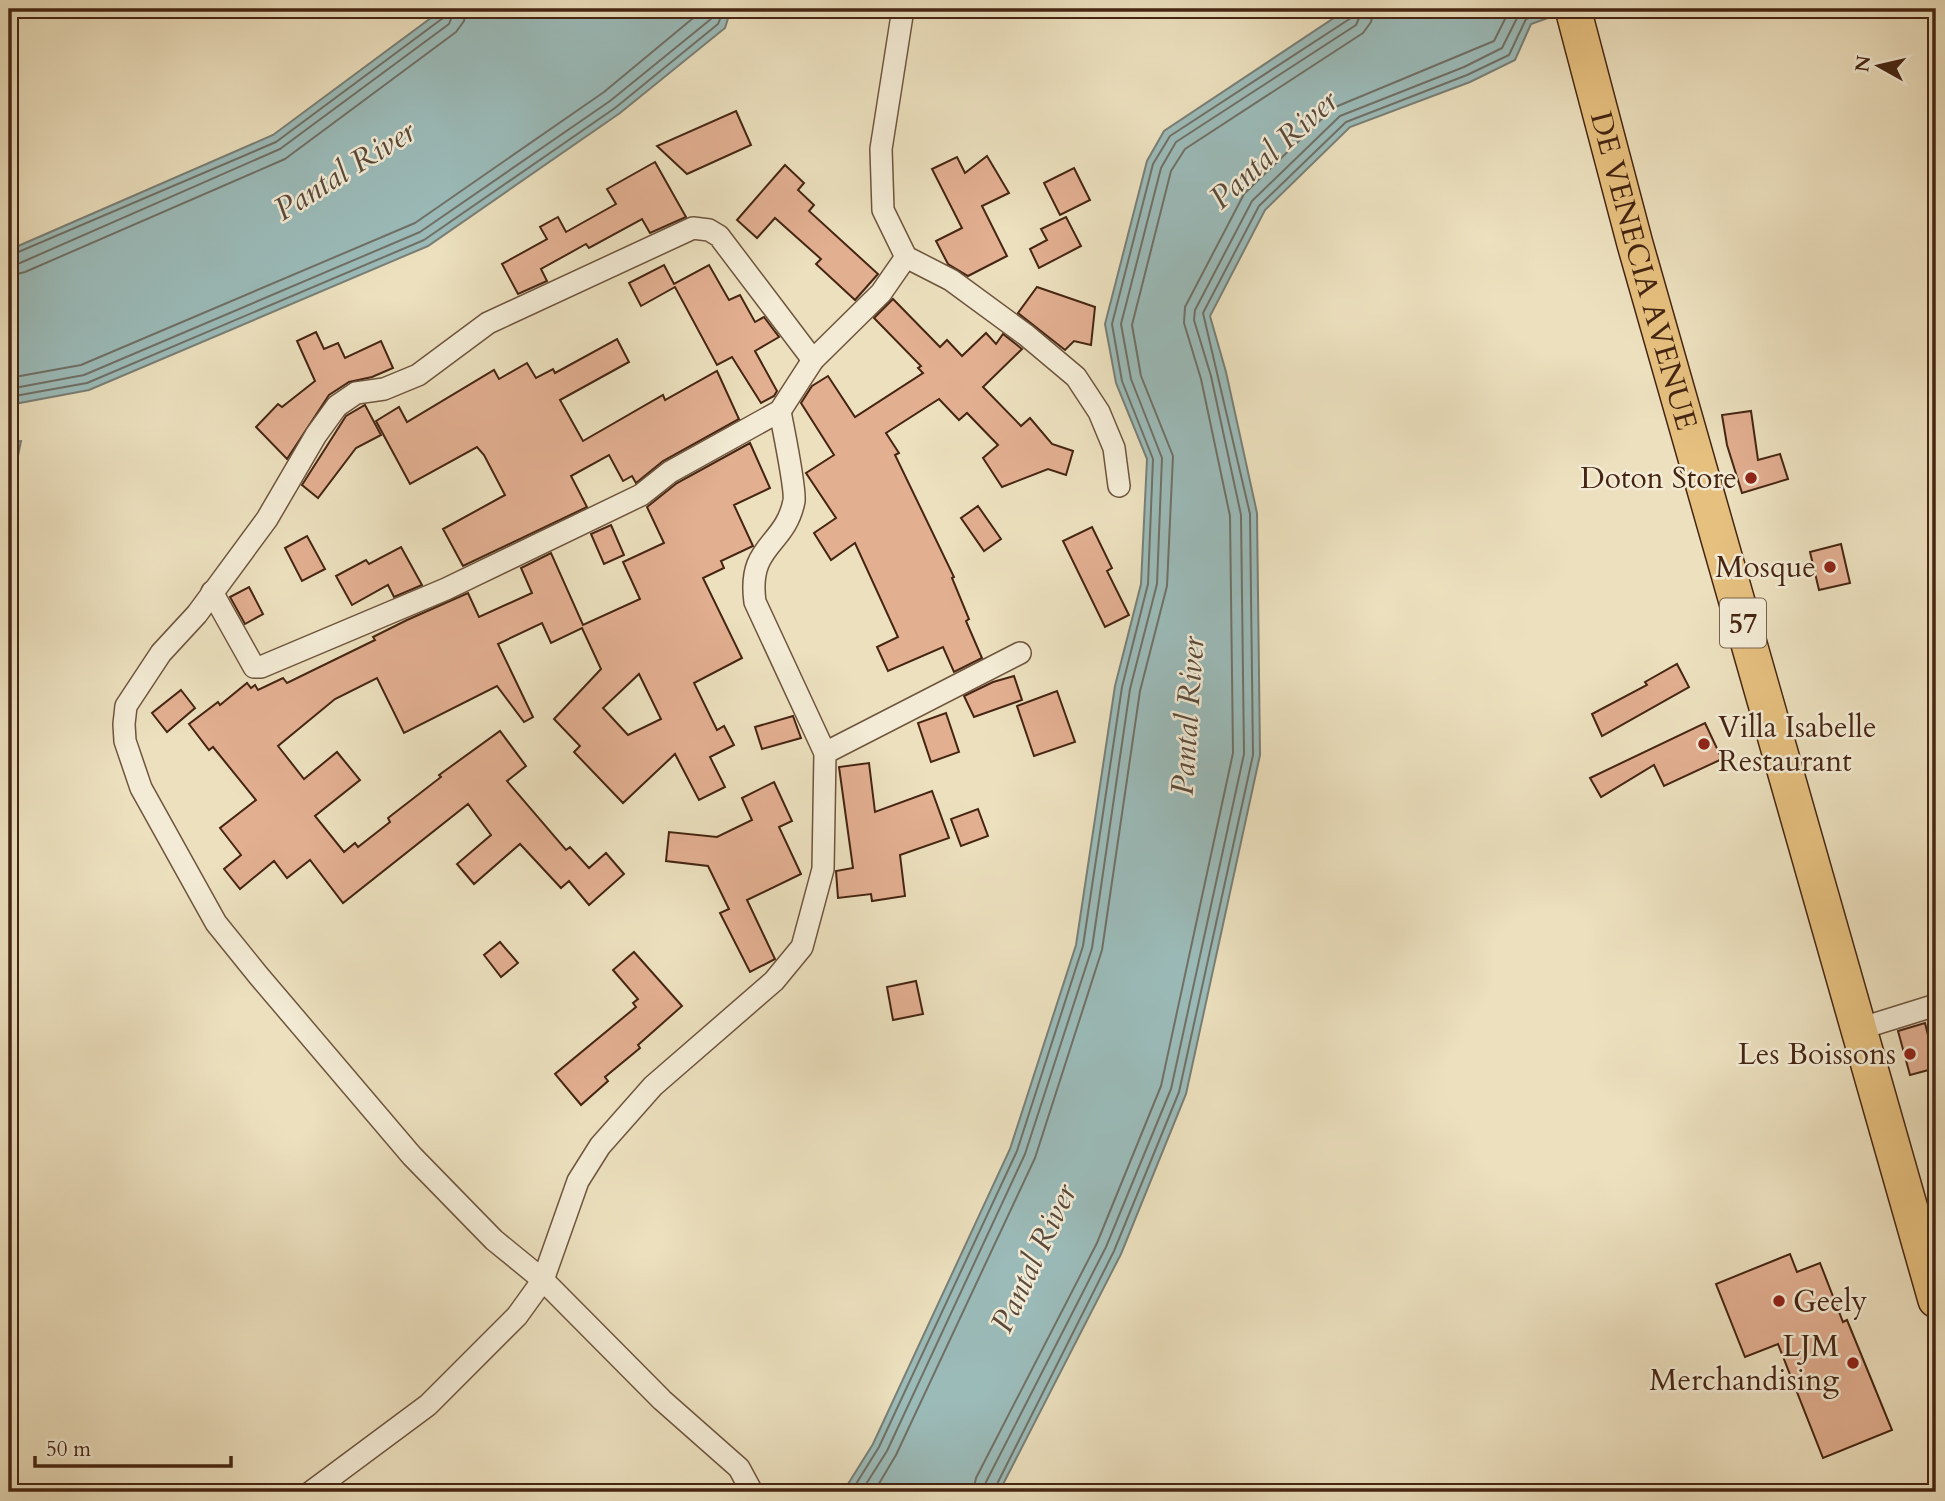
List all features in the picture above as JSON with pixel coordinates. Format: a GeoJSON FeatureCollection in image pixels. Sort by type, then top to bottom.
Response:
{"type":"FeatureCollection","features":[{"type":"Feature","properties":{"kind":"highway","name":"DE VENECIA AVENUE"},"geometry":{"type":"LineString","coordinates":[[1573,9],[1635,244],[1936,1300]]}},
{"type":"Feature","properties":{"kind":"street"},"geometry":{"type":"LineString","coordinates":[[903,9],[883,136],[880,175],[883,210],[906,257],[951,281],[1026,335],[1076,377],[1099,412],[1114,448],[1119,486]]}},
{"type":"Feature","properties":{"kind":"street"},"geometry":{"type":"LineString","coordinates":[[752,1492],[738,1468],[662,1401],[543,1280],[494,1240],[412,1156],[215,923],[141,788],[125,741],[126,706],[161,653],[212,593],[267,519],[316,435],[337,406],[356,393],[384,389],[418,375],[488,323],[693,228],[709,230],[719,236],[813,360]]}},
{"type":"Feature","properties":{"kind":"street"},"geometry":{"type":"LineString","coordinates":[[212,593],[254,667],[261,667],[446,589],[641,495],[670,472],[780,411],[813,360],[881,293],[906,257]]}},
{"type":"Feature","properties":{"kind":"street"},"geometry":{"type":"LineString","coordinates":[[311,1492],[428,1405],[517,1316],[543,1280],[578,1181],[600,1146],[653,1086],[774,981],[802,947],[823,869],[825,753],[755,602],[752,580],[755,564],[790,517],[795,497],[780,411]]}},
{"type":"Feature","properties":{"kind":"street"},"geometry":{"type":"LineString","coordinates":[[825,753],[1020,653]]}},
{"type":"Feature","properties":{"kind":"street"},"geometry":{"type":"LineString","coordinates":[[1859,1029],[1936,1004]]}},
{"type":"Feature","properties":{"kind":"water","name":"Pantal River"},"geometry":{"type":"Polygon","coordinates":[[[443,9],[731,9],[725,28],[620,113],[428,246],[89,390],[9,405],[9,250],[273,135],[443,9]]]}},
{"type":"Feature","properties":{"kind":"water","name":"Pantal River"},"geometry":{"type":"Polygon","coordinates":[[[1355,9],[1573,9],[1531,24],[1515,60],[1470,82],[1350,127],[1265,210],[1210,316],[1226,372],[1257,513],[1260,755],[1186,1094],[1121,1254],[999,1492],[843,1492],[873,1444],[1010,1149],[1076,945],[1115,686],[1141,584],[1147,459],[1116,383],[1105,324],[1147,161],[1164,131],[1337,16],[1355,9]]]}},
{"type":"Feature","properties":{"kind":"water"},"geometry":{"type":"Polygon","coordinates":[[[21,441],[9,500],[9,442],[21,441]]]}},
{"type":"Feature","properties":{"kind":"building"},"geometry":{"type":"Polygon","coordinates":[[[736,111],[751,145],[687,174],[657,146],[736,111]]]}},
{"type":"Feature","properties":{"kind":"building"},"geometry":{"type":"Polygon","coordinates":[[[987,156],[1009,193],[982,206],[1007,256],[968,276],[948,264],[936,241],[962,228],[932,169],[957,157],[965,173],[987,156]]]}},
{"type":"Feature","properties":{"kind":"building"},"geometry":{"type":"Polygon","coordinates":[[[655,162],[686,217],[650,233],[642,219],[589,248],[586,244],[541,269],[547,281],[518,294],[502,264],[547,239],[540,227],[558,217],[566,232],[616,204],[607,189],[655,162]]]}},
{"type":"Feature","properties":{"kind":"building"},"geometry":{"type":"Polygon","coordinates":[[[785,165],[804,183],[798,190],[814,205],[809,211],[878,274],[855,300],[816,264],[821,259],[775,218],[757,238],[737,220],[785,165]]]}},
{"type":"Feature","properties":{"kind":"building"},"geometry":{"type":"Polygon","coordinates":[[[1074,168],[1090,200],[1060,215],[1044,183],[1074,168]]]}},
{"type":"Feature","properties":{"kind":"building"},"geometry":{"type":"Polygon","coordinates":[[[1066,217],[1081,246],[1039,268],[1030,249],[1047,240],[1041,229],[1066,217]]]}},
{"type":"Feature","properties":{"kind":"building"},"geometry":{"type":"Polygon","coordinates":[[[664,265],[674,284],[709,265],[729,300],[740,295],[755,322],[764,317],[779,337],[755,351],[777,391],[774,396],[761,403],[732,357],[717,365],[675,287],[641,306],[629,283],[664,265]]]}},
{"type":"Feature","properties":{"kind":"building"},"geometry":{"type":"Polygon","coordinates":[[[1037,287],[1095,307],[1091,345],[1074,341],[1065,350],[1018,313],[1037,287]]]}},
{"type":"Feature","properties":{"kind":"building"},"geometry":{"type":"Polygon","coordinates":[[[893,299],[940,347],[947,340],[962,356],[986,333],[996,344],[1003,334],[1022,349],[983,387],[1021,426],[1030,418],[1052,444],[1073,451],[1066,475],[1048,469],[1002,487],[983,458],[998,445],[967,413],[959,420],[939,399],[886,433],[899,453],[895,455],[954,577],[952,578],[969,619],[966,621],[982,658],[954,672],[943,647],[888,671],[877,647],[898,637],[855,543],[831,560],[814,533],[836,518],[806,473],[834,455],[801,403],[812,386],[828,376],[855,417],[923,373],[918,368],[921,366],[874,318],[893,299]]]}},
{"type":"Feature","properties":{"kind":"building"},"geometry":{"type":"Polygon","coordinates":[[[316,332],[324,349],[338,343],[345,358],[381,341],[393,368],[372,377],[349,382],[329,395],[287,459],[256,427],[278,404],[282,407],[315,381],[297,341],[316,332]]]}},
{"type":"Feature","properties":{"kind":"building"},"geometry":{"type":"Polygon","coordinates":[[[617,339],[629,362],[560,400],[583,441],[663,395],[665,400],[717,371],[739,419],[663,461],[636,483],[632,476],[623,481],[609,455],[571,476],[587,507],[463,566],[443,529],[505,495],[484,455],[477,447],[410,484],[376,421],[399,407],[407,422],[494,370],[499,379],[527,363],[536,378],[553,369],[555,373],[617,339]]]}},
{"type":"Feature","properties":{"kind":"building"},"geometry":{"type":"Polygon","coordinates":[[[365,405],[381,435],[356,448],[318,498],[302,485],[346,416],[365,405]]]}},
{"type":"Feature","properties":{"kind":"building"},"geometry":{"type":"Polygon","coordinates":[[[1751,411],[1758,460],[1780,454],[1788,479],[1742,493],[1727,445],[1722,415],[1751,411]]]}},
{"type":"Feature","properties":{"kind":"building"},"geometry":{"type":"Polygon","coordinates":[[[750,443],[770,488],[734,505],[753,546],[721,561],[724,568],[703,578],[742,658],[694,683],[717,730],[724,726],[734,745],[710,757],[725,787],[699,800],[675,754],[623,803],[574,752],[580,746],[554,719],[601,669],[582,628],[551,643],[542,623],[498,644],[533,717],[524,722],[497,686],[404,733],[377,678],[335,699],[278,746],[304,779],[337,752],[360,780],[315,816],[344,852],[355,843],[358,847],[390,822],[388,818],[441,777],[439,775],[500,731],[526,766],[507,781],[566,850],[570,847],[589,868],[606,853],[624,874],[589,905],[569,881],[561,888],[520,844],[474,884],[457,864],[491,835],[468,804],[343,903],[310,860],[287,878],[274,861],[240,889],[224,869],[241,855],[220,828],[256,800],[213,747],[209,750],[189,724],[218,702],[220,705],[247,683],[251,688],[255,685],[258,690],[283,678],[287,683],[375,640],[373,637],[407,620],[468,593],[479,617],[532,593],[521,568],[551,553],[583,625],[640,599],[623,562],[664,543],[647,507],[677,483],[750,443]],[[639,674],[603,708],[628,735],[661,719],[639,674]]]}},
{"type":"Feature","properties":{"kind":"building"},"geometry":{"type":"Polygon","coordinates":[[[978,506],[1001,539],[984,551],[961,518],[978,506]]]}},
{"type":"Feature","properties":{"kind":"building"},"geometry":{"type":"Polygon","coordinates":[[[611,525],[624,555],[604,564],[591,534],[611,525]]]}},
{"type":"Feature","properties":{"kind":"building"},"geometry":{"type":"Polygon","coordinates":[[[1092,527],[1112,568],[1107,571],[1129,615],[1105,627],[1063,541],[1092,527]]]}},
{"type":"Feature","properties":{"kind":"building"},"geometry":{"type":"Polygon","coordinates":[[[307,536],[325,569],[302,581],[285,548],[307,536]]]}},
{"type":"Feature","properties":{"kind":"building","name":"Mosque"},"geometry":{"type":"Polygon","coordinates":[[[1841,544],[1850,583],[1819,590],[1810,552],[1841,544]]]}},
{"type":"Feature","properties":{"kind":"building"},"geometry":{"type":"Polygon","coordinates":[[[401,547],[422,585],[394,597],[388,585],[352,605],[336,576],[366,560],[369,564],[401,547]]]}},
{"type":"Feature","properties":{"kind":"building"},"geometry":{"type":"Polygon","coordinates":[[[249,587],[263,614],[245,624],[230,597],[249,587]]]}},
{"type":"Feature","properties":{"kind":"building"},"geometry":{"type":"Polygon","coordinates":[[[1677,664],[1689,687],[1602,736],[1592,714],[1647,685],[1645,682],[1677,664]]]}},
{"type":"Feature","properties":{"kind":"building"},"geometry":{"type":"Polygon","coordinates":[[[1014,676],[1022,700],[974,717],[964,696],[993,682],[1014,676]]]}},
{"type":"Feature","properties":{"kind":"building"},"geometry":{"type":"Polygon","coordinates":[[[181,690],[195,708],[167,732],[152,713],[181,690]]]}},
{"type":"Feature","properties":{"kind":"building"},"geometry":{"type":"Polygon","coordinates":[[[1057,691],[1075,742],[1034,756],[1017,706],[1057,691]]]}},
{"type":"Feature","properties":{"kind":"building"},"geometry":{"type":"Polygon","coordinates":[[[946,713],[959,752],[931,762],[918,723],[946,713]]]}},
{"type":"Feature","properties":{"kind":"building"},"geometry":{"type":"Polygon","coordinates":[[[793,716],[801,738],[762,749],[755,727],[793,716]]]}},
{"type":"Feature","properties":{"kind":"building"},"geometry":{"type":"Polygon","coordinates":[[[1705,723],[1722,759],[1664,786],[1654,765],[1601,797],[1590,778],[1705,723]]]}},
{"type":"Feature","properties":{"kind":"building"},"geometry":{"type":"Polygon","coordinates":[[[869,763],[875,812],[932,791],[949,838],[900,855],[905,896],[872,901],[871,894],[838,898],[836,871],[853,868],[839,767],[869,763]]]}},
{"type":"Feature","properties":{"kind":"building"},"geometry":{"type":"Polygon","coordinates":[[[774,782],[792,821],[779,827],[801,874],[747,900],[775,959],[750,972],[720,913],[729,909],[708,866],[666,861],[669,832],[717,837],[752,820],[742,798],[774,782]]]}},
{"type":"Feature","properties":{"kind":"building"},"geometry":{"type":"Polygon","coordinates":[[[978,809],[988,836],[961,846],[951,819],[978,809]]]}},
{"type":"Feature","properties":{"kind":"building"},"geometry":{"type":"Polygon","coordinates":[[[500,942],[518,963],[501,977],[484,955],[500,942]]]}},
{"type":"Feature","properties":{"kind":"building"},"geometry":{"type":"Polygon","coordinates":[[[634,952],[682,1006],[638,1045],[640,1048],[605,1077],[608,1081],[581,1105],[555,1074],[636,1007],[633,1003],[638,999],[613,970],[634,952]]]}},
{"type":"Feature","properties":{"kind":"building"},"geometry":{"type":"Polygon","coordinates":[[[916,981],[923,1014],[893,1020],[887,987],[916,981]]]}},
{"type":"Feature","properties":{"kind":"building"},"geometry":{"type":"Polygon","coordinates":[[[1925,1023],[1936,1068],[1910,1075],[1898,1031],[1925,1023]]]}},
{"type":"Feature","properties":{"kind":"building"},"geometry":{"type":"Polygon","coordinates":[[[1790,1254],[1797,1272],[1820,1263],[1843,1322],[1847,1320],[1892,1430],[1823,1458],[1778,1344],[1745,1357],[1716,1284],[1790,1254]]]}},
{"type":"Feature","properties":{"kind":"place","name":"Doton Store"},"geometry":{"type":"Point","coordinates":[1751,478]}},
{"type":"Feature","properties":{"kind":"place","name":"Mosque"},"geometry":{"type":"Point","coordinates":[1830,567]}},
{"type":"Feature","properties":{"kind":"place","name":"Villa Isabelle Restaurant"},"geometry":{"type":"Point","coordinates":[1704,744]}},
{"type":"Feature","properties":{"kind":"place","name":"Les Boissons"},"geometry":{"type":"Point","coordinates":[1910,1054]}},
{"type":"Feature","properties":{"kind":"place","name":"Geely"},"geometry":{"type":"Point","coordinates":[1779,1301]}},
{"type":"Feature","properties":{"kind":"place","name":"LJM Merchandising"},"geometry":{"type":"Point","coordinates":[1853,1363]}}]}
